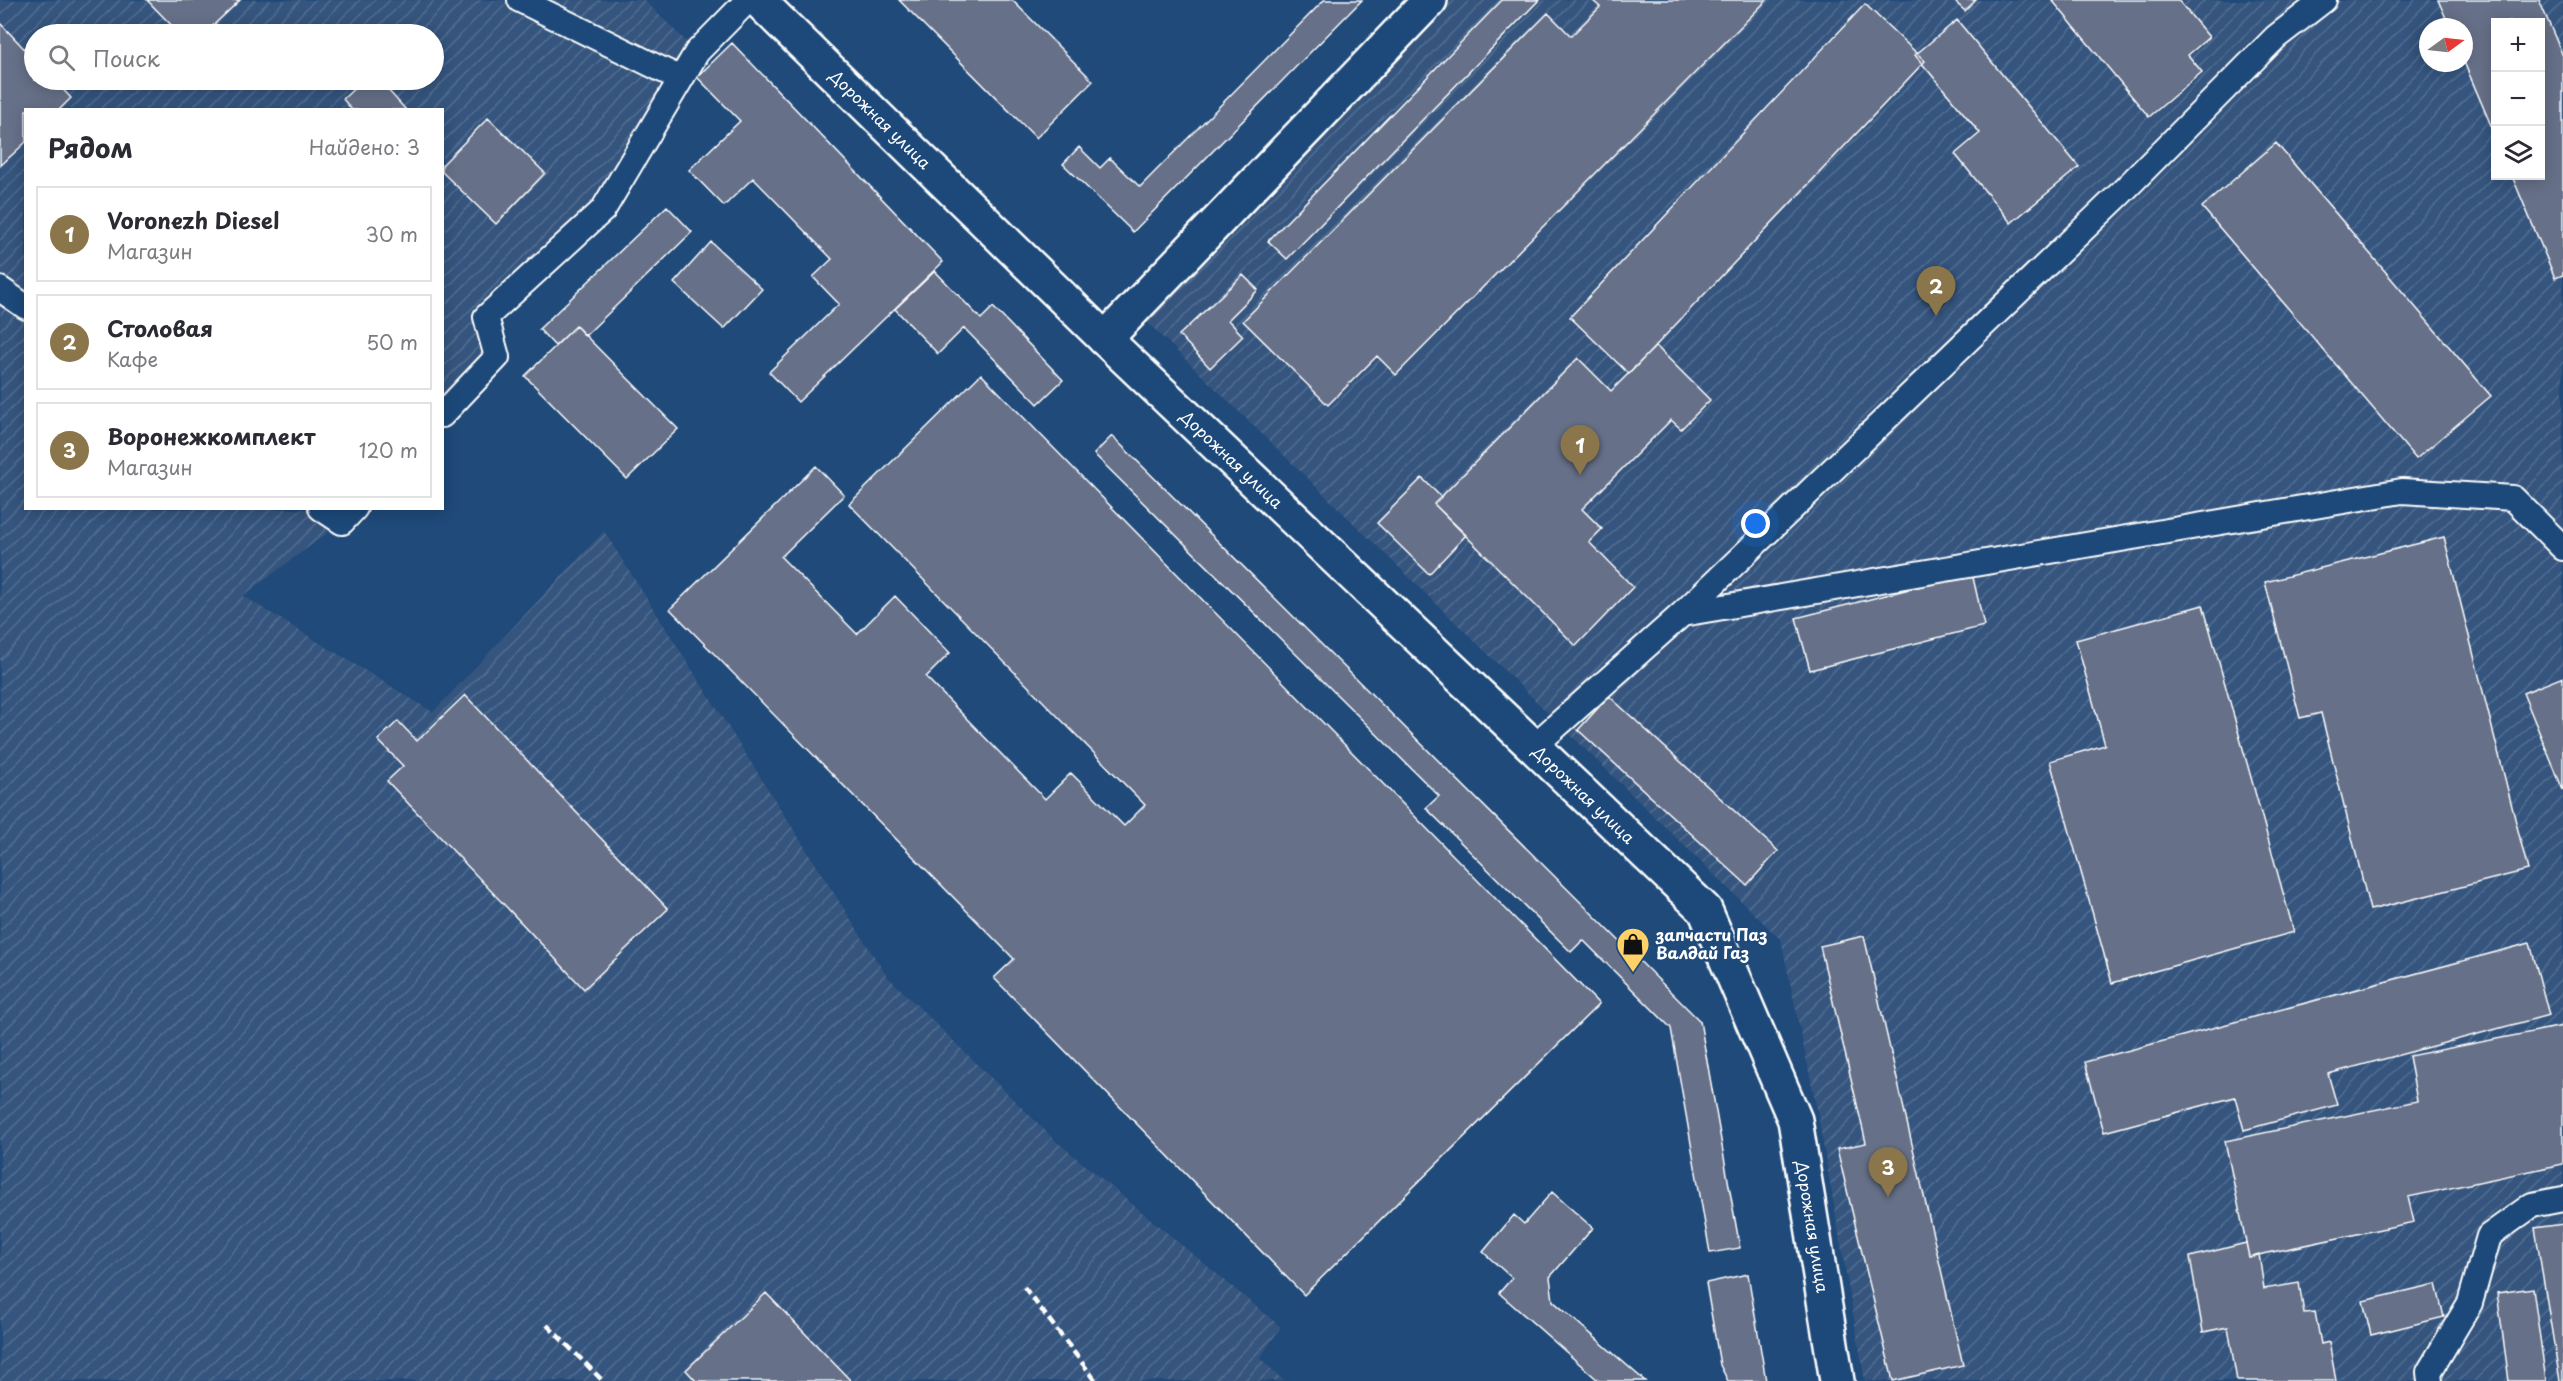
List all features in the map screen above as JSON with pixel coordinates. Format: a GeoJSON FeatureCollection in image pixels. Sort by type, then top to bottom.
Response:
{"type":"FeatureCollection","features":[{"type":"Feature","properties":{"kind":"street","name":"Дорожная улица"},"geometry":{"type":"LineString","coordinates":[[758,0],[1106,339],[1705,910],[1795,1120],[1837,1381]]}},
{"type":"Feature","properties":{"kind":"street"},"geometry":{"type":"LineString","coordinates":[[1106,339],[1430,0]]}},
{"type":"Feature","properties":{"kind":"lane"},"geometry":{"type":"LineString","coordinates":[[520,0],[681,79]]}},
{"type":"Feature","properties":{"kind":"lane"},"geometry":{"type":"LineString","coordinates":[[444,413],[497,357],[486,317],[603,210],[697,52],[748,0]]}},
{"type":"Feature","properties":{"kind":"lane"},"geometry":{"type":"LineString","coordinates":[[1534,746],[1682,614],[2120,194],[2276,37],[2324,0]]}},
{"type":"Feature","properties":{"kind":"lane"},"geometry":{"type":"LineString","coordinates":[[0,289],[24,306]]}},
{"type":"Feature","properties":{"kind":"lane"},"geometry":{"type":"LineString","coordinates":[[1682,614],[2402,491],[2513,498],[2563,548]]}},
{"type":"Feature","properties":{"kind":"lane"},"geometry":{"type":"LineString","coordinates":[[324,510],[342,522],[353,510]]}},
{"type":"Feature","properties":{"kind":"lane"},"geometry":{"type":"LineString","coordinates":[[2430,1381],[2429,1372],[2470,1304],[2489,1236],[2532,1204],[2563,1199]]}},
{"type":"Feature","properties":{"kind":"shaded area"},"geometry":{"type":"Polygon","coordinates":[[[0,0],[644,0],[697,52],[603,210],[486,317],[497,357],[444,414],[444,108],[24,108],[24,510],[354,510],[342,522],[243,596],[433,712],[604,531],[886,975],[1056,1141],[1281,1327],[1260,1358],[1284,1381],[0,1381],[0,0]]]}},
{"type":"Feature","properties":{"kind":"shaded area"},"geometry":{"type":"Polygon","coordinates":[[[1446,0],[2563,0],[2563,1381],[1865,1381],[1817,1110],[1781,940],[1146,321],[1446,0]]]}},
{"type":"Feature","properties":{"kind":"building"},"geometry":{"type":"Polygon","coordinates":[[[147,0],[240,0],[215,24],[170,24],[147,0]]]}},
{"type":"Feature","properties":{"kind":"building"},"geometry":{"type":"Polygon","coordinates":[[[899,0],[1012,0],[1093,81],[1036,138],[899,0]]]}},
{"type":"Feature","properties":{"kind":"building"},"geometry":{"type":"Polygon","coordinates":[[[1324,0],[1362,0],[1133,232],[1063,164],[1079,147],[1100,168],[1110,158],[1140,187],[1324,0]]]}},
{"type":"Feature","properties":{"kind":"building"},"geometry":{"type":"Polygon","coordinates":[[[1502,0],[1539,0],[1287,259],[1268,241],[1502,0]]]}},
{"type":"Feature","properties":{"kind":"building"},"geometry":{"type":"Polygon","coordinates":[[[1592,0],[1767,0],[1396,375],[1377,356],[1328,405],[1243,321],[1548,13],[1571,36],[1600,7],[1592,0]]]}},
{"type":"Feature","properties":{"kind":"building"},"geometry":{"type":"Polygon","coordinates":[[[1953,0],[1976,0],[1965,11],[1953,0]]]}},
{"type":"Feature","properties":{"kind":"building"},"geometry":{"type":"Polygon","coordinates":[[[2052,0],[2178,0],[2209,37],[2188,55],[2202,72],[2149,117],[2052,0]]]}},
{"type":"Feature","properties":{"kind":"building"},"geometry":{"type":"Polygon","coordinates":[[[2438,0],[2539,0],[2563,56],[2563,275],[2555,278],[2514,180],[2545,180],[2545,18],[2491,18],[2491,125],[2468,72],[2473,72],[2473,18],[2446,18],[2438,0]]]}},
{"type":"Feature","properties":{"kind":"building"},"geometry":{"type":"Polygon","coordinates":[[[1865,4],[1925,61],[1629,374],[1570,317],[1865,4]]]}},
{"type":"Feature","properties":{"kind":"building"},"geometry":{"type":"Polygon","coordinates":[[[1957,20],[2079,167],[2011,223],[1955,154],[1980,133],[1915,55],[1957,20]]]}},
{"type":"Feature","properties":{"kind":"building"},"geometry":{"type":"Polygon","coordinates":[[[0,23],[24,48],[24,90],[63,90],[71,98],[61,108],[24,108],[24,144],[0,166],[0,23]]]}},
{"type":"Feature","properties":{"kind":"building"},"geometry":{"type":"Polygon","coordinates":[[[732,43],[943,262],[798,402],[769,372],[839,304],[813,277],[832,259],[753,178],[724,206],[689,170],[740,121],[697,77],[732,43]]]}},
{"type":"Feature","properties":{"kind":"building"},"geometry":{"type":"Polygon","coordinates":[[[352,90],[388,90],[404,108],[350,108],[343,99],[352,90]]]}},
{"type":"Feature","properties":{"kind":"building"},"geometry":{"type":"Polygon","coordinates":[[[488,118],[545,173],[496,224],[444,174],[444,163],[488,118]]]}},
{"type":"Feature","properties":{"kind":"building"},"geometry":{"type":"Polygon","coordinates":[[[2276,143],[2491,396],[2416,459],[2202,207],[2276,143]]]}},
{"type":"Feature","properties":{"kind":"building"},"geometry":{"type":"Polygon","coordinates":[[[667,206],[692,232],[585,336],[576,326],[555,346],[539,329],[667,206]]]}},
{"type":"Feature","properties":{"kind":"building"},"geometry":{"type":"Polygon","coordinates":[[[711,242],[762,289],[724,329],[674,283],[711,242]]]}},
{"type":"Feature","properties":{"kind":"building"},"geometry":{"type":"Polygon","coordinates":[[[935,271],[981,319],[993,307],[1063,380],[1038,404],[964,328],[938,354],[895,309],[935,271]]]}},
{"type":"Feature","properties":{"kind":"building"},"geometry":{"type":"Polygon","coordinates":[[[1243,275],[1258,290],[1228,320],[1243,336],[1210,368],[1179,335],[1243,275]]]}},
{"type":"Feature","properties":{"kind":"building"},"geometry":{"type":"Polygon","coordinates":[[[576,326],[678,429],[627,479],[525,376],[576,326]]]}},
{"type":"Feature","properties":{"kind":"building"},"geometry":{"type":"Polygon","coordinates":[[[1656,346],[1710,400],[1681,429],[1671,420],[1582,509],[1602,529],[1589,542],[1633,587],[1576,646],[1434,504],[1578,358],[1611,391],[1656,346]]]}},
{"type":"Feature","properties":{"kind":"building"},"geometry":{"type":"Polygon","coordinates":[[[981,374],[1599,1004],[1304,1295],[994,978],[1014,959],[670,609],[816,466],[844,495],[781,557],[857,634],[895,596],[950,653],[926,677],[1045,799],[1071,773],[1124,826],[1145,805],[849,504],[981,374]]]}},
{"type":"Feature","properties":{"kind":"building"},"geometry":{"type":"Polygon","coordinates":[[[1112,436],[1700,1021],[1740,1248],[1710,1253],[1671,1028],[1583,940],[1571,952],[1426,808],[1439,796],[1094,454],[1112,436]]]}},
{"type":"Feature","properties":{"kind":"building"},"geometry":{"type":"Polygon","coordinates":[[[1422,478],[1441,497],[1434,504],[1466,535],[1429,574],[1377,523],[1422,478]]]}},
{"type":"Feature","properties":{"kind":"building"},"geometry":{"type":"Polygon","coordinates":[[[2444,537],[2528,870],[2370,910],[2321,713],[2300,718],[2265,582],[2444,537]]]}},
{"type":"Feature","properties":{"kind":"building"},"geometry":{"type":"Polygon","coordinates":[[[1972,573],[1984,626],[1810,670],[1796,618],[1972,573]]]}},
{"type":"Feature","properties":{"kind":"building"},"geometry":{"type":"Polygon","coordinates":[[[2203,605],[2294,932],[2112,983],[2050,761],[2105,745],[2076,640],[2203,605]]]}},
{"type":"Feature","properties":{"kind":"building"},"geometry":{"type":"Polygon","coordinates":[[[2563,677],[2563,790],[2523,693],[2563,677]]]}},
{"type":"Feature","properties":{"kind":"building"},"geometry":{"type":"Polygon","coordinates":[[[465,695],[668,909],[584,989],[387,781],[403,766],[378,740],[398,721],[417,741],[465,695]]]}},
{"type":"Feature","properties":{"kind":"building"},"geometry":{"type":"Polygon","coordinates":[[[1609,696],[1778,851],[1747,885],[1578,730],[1609,696]]]}},
{"type":"Feature","properties":{"kind":"building"},"geometry":{"type":"Polygon","coordinates":[[[1864,936],[1963,1365],[1893,1381],[1837,1149],[1866,1143],[1820,946],[1864,936]]]}},
{"type":"Feature","properties":{"kind":"building"},"geometry":{"type":"Polygon","coordinates":[[[2530,943],[2549,1015],[2328,1074],[2337,1105],[2244,1130],[2235,1097],[2104,1132],[2085,1062],[2530,943]]]}},
{"type":"Feature","properties":{"kind":"building"},"geometry":{"type":"Polygon","coordinates":[[[2563,1026],[2563,1164],[2408,1197],[2414,1222],[2249,1257],[2225,1141],[2417,1101],[2409,1056],[2563,1026]]]}},
{"type":"Feature","properties":{"kind":"building"},"geometry":{"type":"Polygon","coordinates":[[[1552,1192],[1593,1228],[1550,1277],[1553,1301],[1645,1381],[1599,1381],[1499,1293],[1512,1278],[1483,1252],[1514,1215],[1524,1224],[1552,1192]]]}},
{"type":"Feature","properties":{"kind":"building"},"geometry":{"type":"Polygon","coordinates":[[[2563,1224],[2563,1381],[2560,1381],[2535,1228],[2563,1224]]]}},
{"type":"Feature","properties":{"kind":"building"},"geometry":{"type":"Polygon","coordinates":[[[2246,1243],[2249,1257],[2259,1254],[2264,1289],[2299,1283],[2304,1313],[2315,1312],[2321,1344],[2329,1342],[2336,1381],[2237,1381],[2228,1327],[2203,1332],[2190,1257],[2246,1243]]]}},
{"type":"Feature","properties":{"kind":"building"},"geometry":{"type":"Polygon","coordinates":[[[1748,1274],[1766,1381],[1728,1381],[1720,1365],[1706,1283],[1748,1274]]]}},
{"type":"Feature","properties":{"kind":"building"},"geometry":{"type":"Polygon","coordinates":[[[2436,1284],[2444,1317],[2371,1335],[2363,1301],[2436,1284]]]}},
{"type":"Feature","properties":{"kind":"building"},"geometry":{"type":"Polygon","coordinates":[[[2533,1288],[2546,1381],[2509,1381],[2497,1293],[2533,1288]]]}},
{"type":"Feature","properties":{"kind":"building"},"geometry":{"type":"Polygon","coordinates":[[[766,1293],[851,1381],[696,1381],[686,1370],[766,1293]]]}},
{"type":"Feature","properties":{"kind":"railway"},"geometry":{"type":"LineString","coordinates":[[1024,1287],[1096,1381]]}},
{"type":"Feature","properties":{"kind":"railway"},"geometry":{"type":"LineString","coordinates":[[547,1325],[603,1381]]}},
{"type":"Feature","properties":{"kind":"place","name":"Столовая"},"geometry":{"type":"Point","coordinates":[1936,316]}},
{"type":"Feature","properties":{"kind":"place","name":"Voronezh Diesel"},"geometry":{"type":"Point","coordinates":[1580,475]}},
{"type":"Feature","properties":{"kind":"place","name":"запчасти Паз Валдай Газ"},"geometry":{"type":"Point","coordinates":[1633,973]}},
{"type":"Feature","properties":{"kind":"place","name":"Воронежкомплект"},"geometry":{"type":"Point","coordinates":[1888,1197]}}]}
